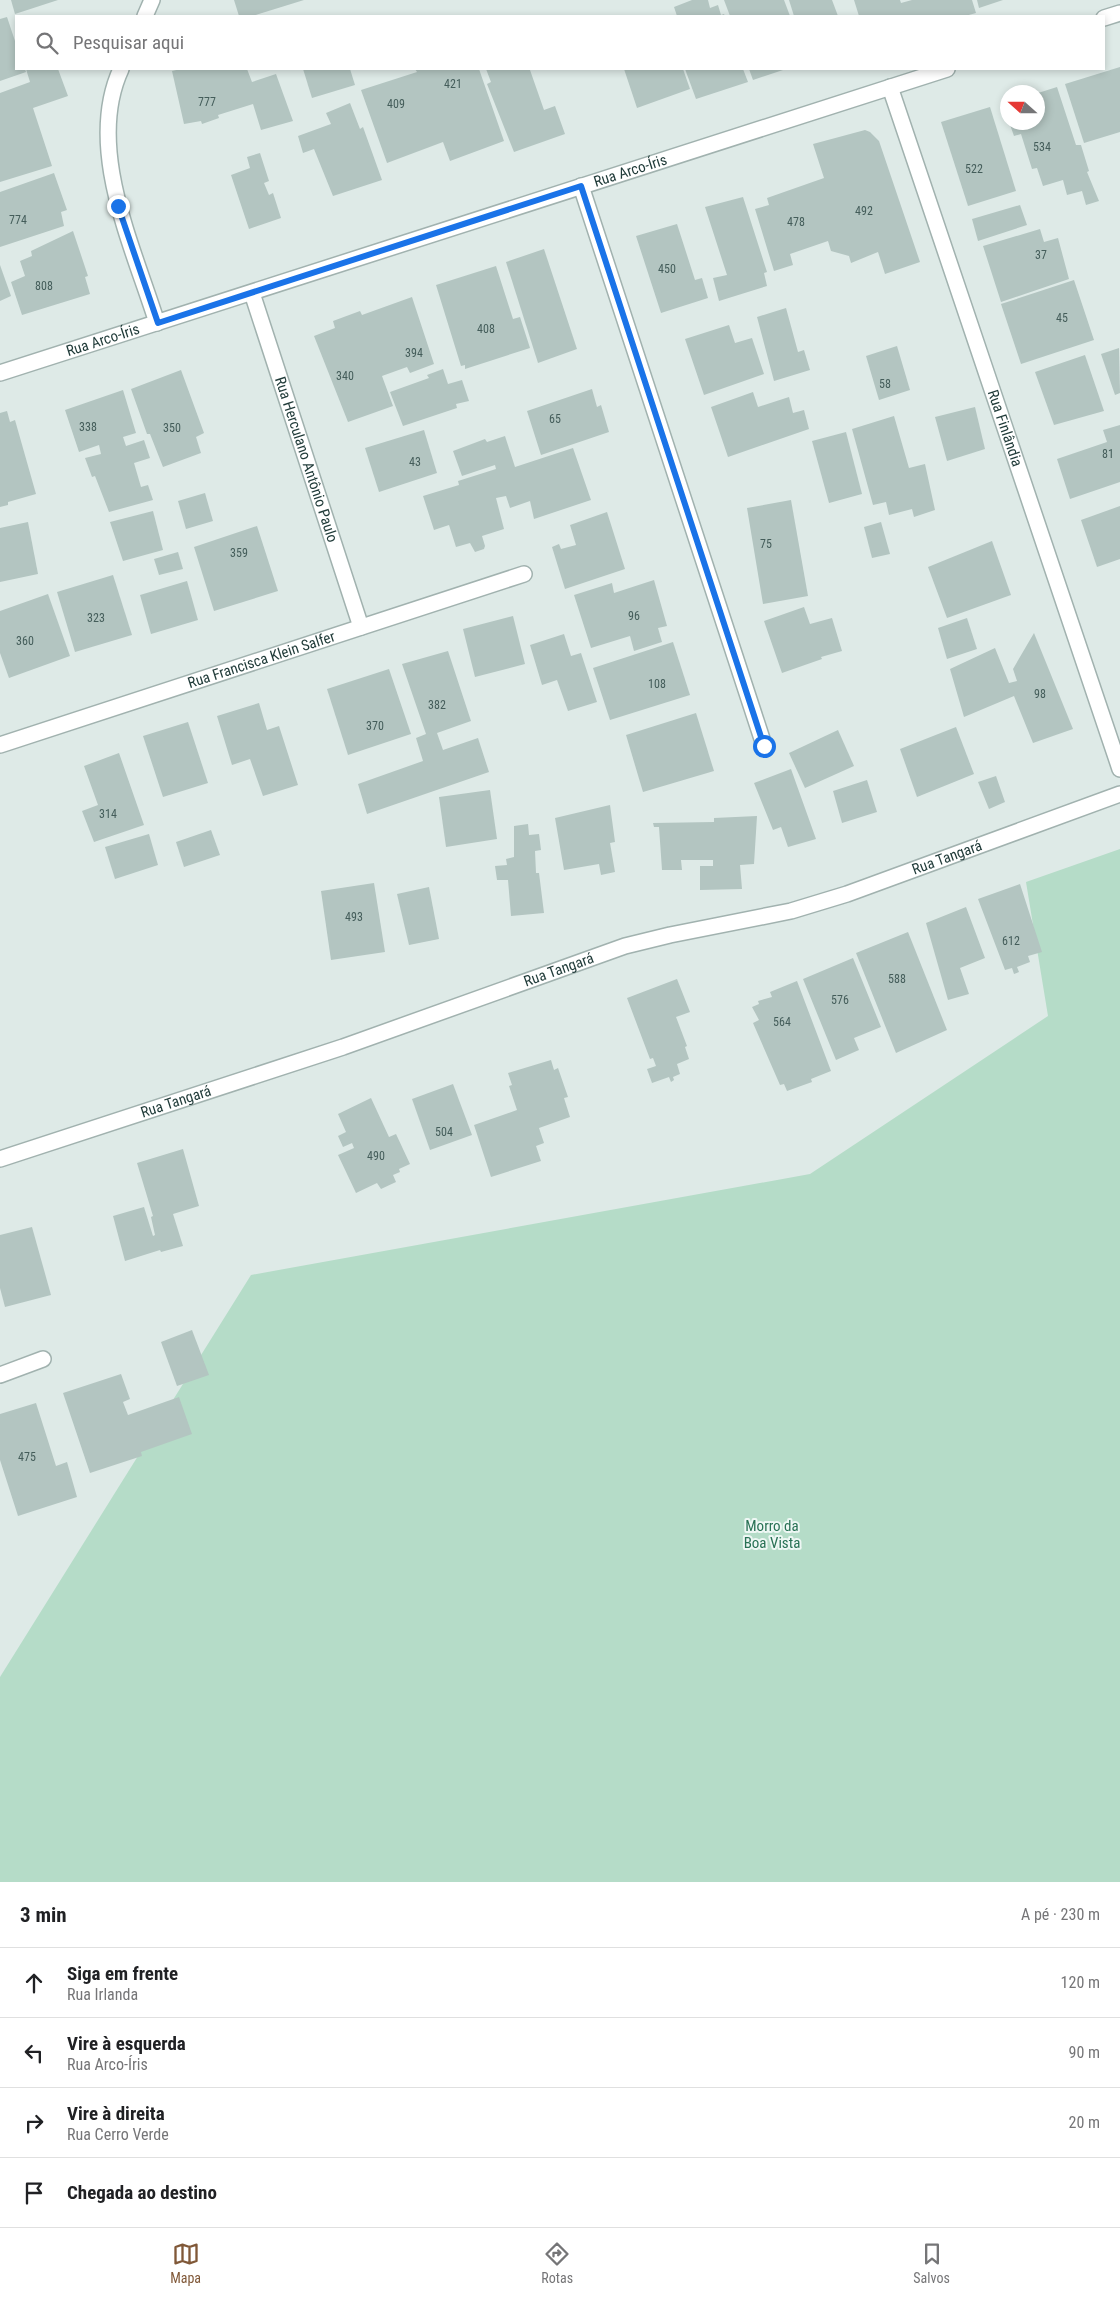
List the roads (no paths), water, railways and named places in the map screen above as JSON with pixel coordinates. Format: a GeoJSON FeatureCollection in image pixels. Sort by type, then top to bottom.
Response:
{"type":"FeatureCollection","features":[{"type":"Feature","properties":{"kind":"street"},"geometry":{"type":"LineString","coordinates":[[145,15],[152,0]]}},
{"type":"Feature","properties":{"kind":"street"},"geometry":{"type":"LineString","coordinates":[[1105,18],[1120,13]]}},
{"type":"Feature","properties":{"kind":"street"},"geometry":{"type":"LineString","coordinates":[[121,70],[109,105],[110,169],[118,206],[158,323]]}},
{"type":"Feature","properties":{"kind":"street","name":"Rua Arco-Íris"},"geometry":{"type":"LineString","coordinates":[[0,373],[943,70]]}},
{"type":"Feature","properties":{"kind":"street","name":"Rua Finlândia"},"geometry":{"type":"LineString","coordinates":[[890,87],[1120,769]]}},
{"type":"Feature","properties":{"kind":"street"},"geometry":{"type":"LineString","coordinates":[[581,186],[764,746]]}},
{"type":"Feature","properties":{"kind":"street","name":"Rua Herculano Antônio Paulo"},"geometry":{"type":"LineString","coordinates":[[252,293],[361,627]]}},
{"type":"Feature","properties":{"kind":"street","name":"Rua Francisca Klein Salfer"},"geometry":{"type":"LineString","coordinates":[[0,745],[524,574]]}},
{"type":"Feature","properties":{"kind":"street","name":"Rua Tangará"},"geometry":{"type":"LineString","coordinates":[[0,1159],[343,1047],[625,946],[670,935],[792,911],[847,894],[1120,794]]}},
{"type":"Feature","properties":{"kind":"street"},"geometry":{"type":"LineString","coordinates":[[0,1375],[43,1359]]}},
{"type":"Feature","properties":{"kind":"park label","name":"Morro da Boa Vista"},"geometry":{"type":"Point","coordinates":[772,1534]}}]}
